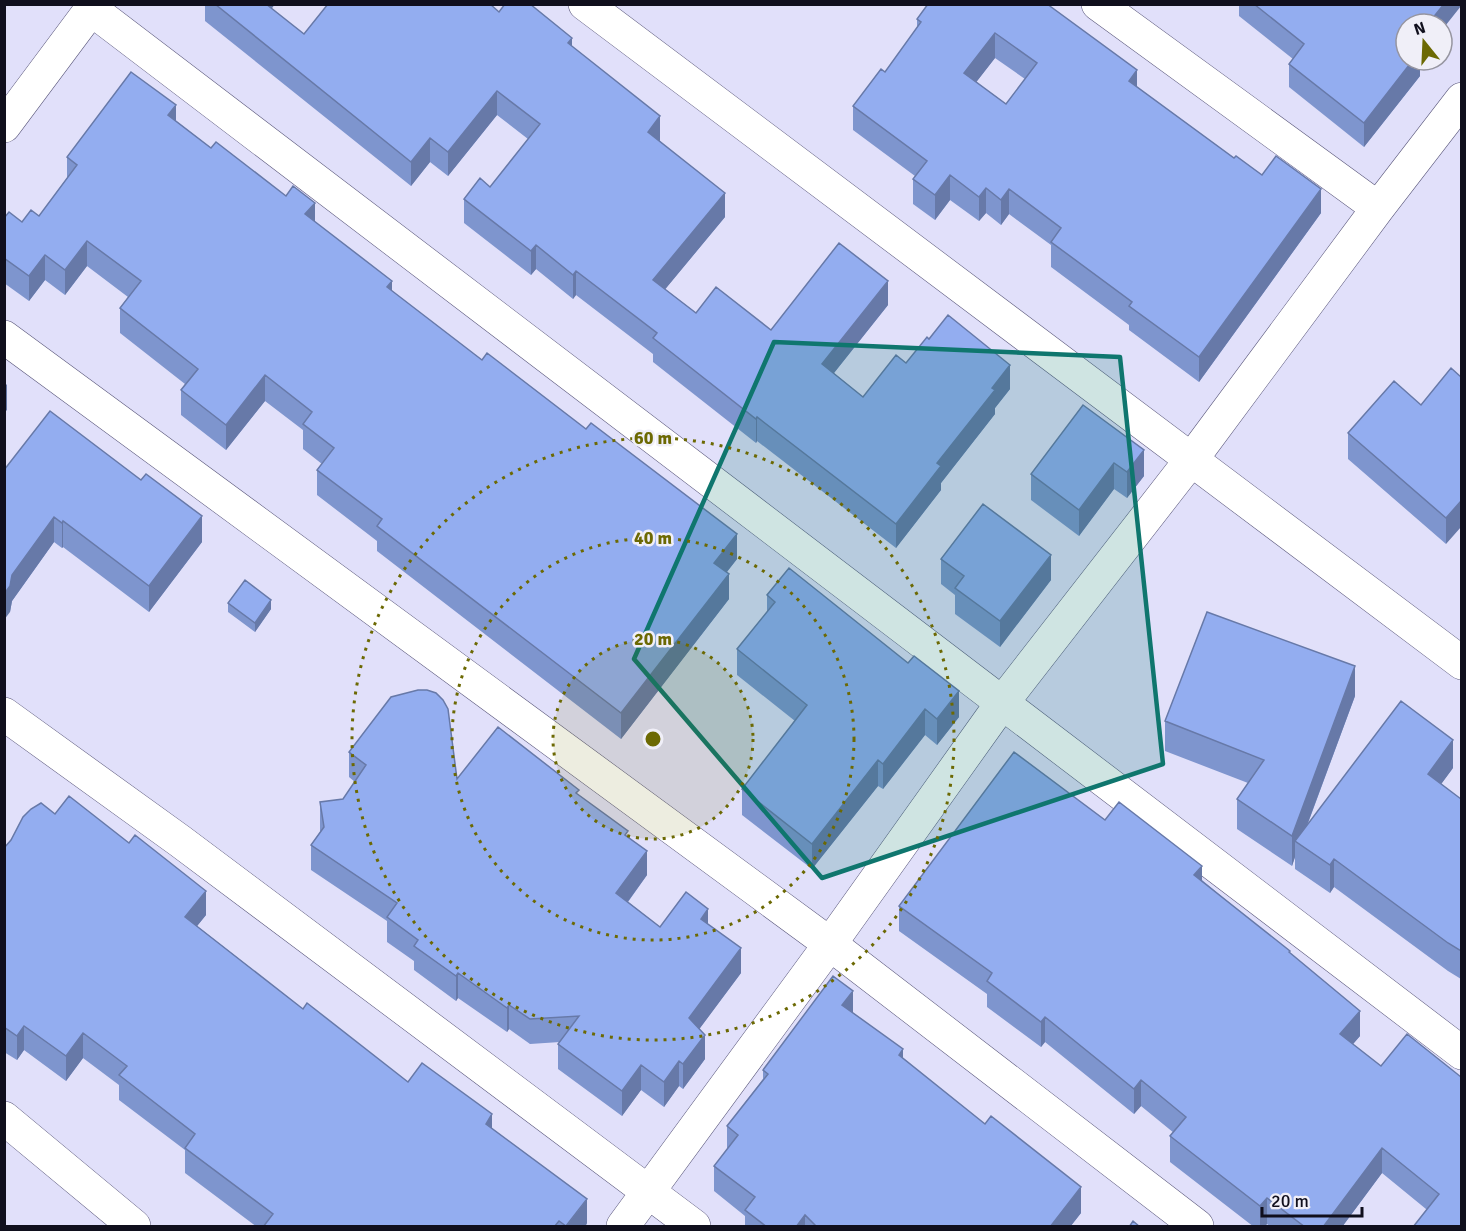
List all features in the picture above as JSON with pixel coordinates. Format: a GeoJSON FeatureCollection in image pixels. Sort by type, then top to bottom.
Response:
{"type":"FeatureCollection","features":[{"type":"Feature","properties":{"kind":"street"},"geometry":{"type":"LineString","coordinates":[[585,4],[1461,663]]}},
{"type":"Feature","properties":{"kind":"street"},"geometry":{"type":"LineString","coordinates":[[1098,4],[1378,208]]}},
{"type":"Feature","properties":{"kind":"street"},"geometry":{"type":"LineString","coordinates":[[4,126],[93,7],[1461,1053]]}},
{"type":"Feature","properties":{"kind":"street"},"geometry":{"type":"LineString","coordinates":[[623,1227],[830,944],[1002,703],[1191,460],[1461,99]]}},
{"type":"Feature","properties":{"kind":"street"},"geometry":{"type":"LineString","coordinates":[[4,337],[830,944],[1197,1227]]}},
{"type":"Feature","properties":{"kind":"street"},"geometry":{"type":"LineString","coordinates":[[4,714],[180,841],[694,1227]]}},
{"type":"Feature","properties":{"kind":"street"},"geometry":{"type":"LineString","coordinates":[[4,1118],[134,1227]]}},
{"type":"Feature","properties":{"kind":"highlighted area"},"geometry":{"type":"Polygon","coordinates":[[[774,342],[1120,357],[1163,764],[822,878],[634,659],[774,342]]]}},
{"type":"Feature","properties":{"kind":"building"},"geometry":{"type":"Polygon","coordinates":[[[215,4],[266,4],[304,34],[328,4],[490,4],[499,12],[505,4],[530,4],[572,38],[568,43],[660,116],[648,132],[725,193],[653,280],[696,313],[716,287],[771,330],[839,243],[888,281],[822,364],[863,397],[896,355],[906,363],[948,315],[1010,365],[992,388],[995,390],[937,463],[941,466],[896,524],[653,338],[657,333],[576,271],[573,275],[536,245],[531,251],[464,199],[480,178],[490,187],[540,124],[497,91],[448,152],[430,138],[411,162],[215,4]]]}},
{"type":"Feature","properties":{"kind":"building"},"geometry":{"type":"Polygon","coordinates":[[[928,4],[1047,4],[1137,70],[1129,81],[1234,158],[1236,156],[1262,175],[1276,156],[1321,189],[1199,357],[1129,306],[1132,302],[1051,242],[1061,228],[1009,189],[1001,200],[986,188],[979,197],[950,175],[935,195],[913,179],[927,161],[853,106],[881,69],[885,72],[921,22],[917,19],[928,4]],[[995,33],[964,73],[1006,104],[1037,63],[995,33]]]}},
{"type":"Feature","properties":{"kind":"building"},"geometry":{"type":"Polygon","coordinates":[[[1254,4],[1444,4],[1438,12],[1394,12],[1394,72],[1404,72],[1364,123],[1289,64],[1304,44],[1254,4]]]}},
{"type":"Feature","properties":{"kind":"building"},"geometry":{"type":"Polygon","coordinates":[[[131,72],[176,105],[168,115],[211,148],[216,142],[286,196],[293,186],[315,203],[305,214],[392,281],[387,287],[482,360],[487,353],[586,429],[591,423],[737,534],[714,563],[729,574],[621,713],[377,526],[382,519],[317,470],[334,448],[303,424],[312,412],[265,375],[226,425],[181,390],[198,369],[120,308],[141,281],[87,241],[65,270],[45,255],[29,276],[4,258],[4,218],[9,212],[22,222],[31,210],[39,216],[77,165],[67,157],[131,72]]]}},
{"type":"Feature","properties":{"kind":"building"},"geometry":{"type":"Polygon","coordinates":[[[1451,368],[1461,377],[1461,501],[1446,518],[1348,433],[1394,381],[1421,405],[1451,368]]]}},
{"type":"Feature","properties":{"kind":"building"},"geometry":{"type":"Polygon","coordinates":[[[1083,405],[1144,450],[1127,472],[1114,463],[1079,510],[1031,474],[1083,405]]]}},
{"type":"Feature","properties":{"kind":"building"},"geometry":{"type":"Polygon","coordinates":[[[50,411],[141,480],[146,474],[202,516],[149,586],[63,521],[62,523],[54,517],[12,575],[10,586],[4,594],[4,470],[50,411]]]}},
{"type":"Feature","properties":{"kind":"building"},"geometry":{"type":"Polygon","coordinates":[[[983,504],[1051,555],[1000,621],[955,588],[964,576],[941,559],[983,504]]]}},
{"type":"Feature","properties":{"kind":"building"},"geometry":{"type":"Polygon","coordinates":[[[789,568],[908,663],[914,656],[959,691],[937,719],[925,709],[883,764],[878,760],[812,844],[742,789],[807,705],[737,649],[775,602],[767,595],[789,568]]]}},
{"type":"Feature","properties":{"kind":"building"},"geometry":{"type":"Polygon","coordinates":[[[245,580],[271,600],[255,623],[228,603],[245,580]]]}},
{"type":"Feature","properties":{"kind":"building"},"geometry":{"type":"Polygon","coordinates":[[[1207,612],[1355,666],[1292,836],[1237,799],[1264,760],[1165,721],[1207,612]]]}},
{"type":"Feature","properties":{"kind":"building"},"geometry":{"type":"Polygon","coordinates":[[[418,690],[436,693],[448,709],[457,779],[498,727],[579,790],[576,793],[628,831],[625,835],[647,851],[616,893],[660,927],[686,892],[708,909],[701,919],[741,948],[689,1018],[705,1035],[683,1064],[679,1061],[664,1082],[641,1065],[622,1091],[558,1044],[579,1016],[530,1019],[509,1005],[507,1008],[458,973],[456,976],[414,946],[418,940],[387,917],[397,903],[311,845],[324,827],[320,802],[343,799],[366,765],[349,752],[391,697],[418,690]]]}},
{"type":"Feature","properties":{"kind":"building"},"geometry":{"type":"Polygon","coordinates":[[[1401,701],[1453,740],[1428,774],[1461,799],[1461,951],[1334,859],[1330,865],[1295,841],[1401,701]]]}},
{"type":"Feature","properties":{"kind":"building"},"geometry":{"type":"Polygon","coordinates":[[[1014,752],[1105,820],[1119,802],[1202,866],[1194,875],[1290,951],[1360,1011],[1340,1034],[1381,1066],[1407,1034],[1461,1077],[1461,1227],[1413,1227],[1439,1194],[1382,1148],[1323,1227],[1305,1227],[1267,1198],[1260,1206],[1170,1136],[1186,1117],[1141,1080],[1134,1089],[1045,1017],[1041,1022],[987,981],[992,973],[899,906],[1014,752]]]}},
{"type":"Feature","properties":{"kind":"building"},"geometry":{"type":"Polygon","coordinates":[[[69,796],[129,843],[135,835],[206,891],[185,917],[303,1009],[307,1003],[408,1082],[422,1063],[492,1114],[486,1124],[587,1199],[566,1226],[559,1221],[554,1227],[263,1227],[273,1214],[185,1148],[195,1134],[119,1075],[127,1066],[83,1033],[66,1056],[24,1026],[17,1036],[4,1027],[4,848],[23,817],[31,809],[41,803],[55,814],[69,796]]]}},
{"type":"Feature","properties":{"kind":"building"},"geometry":{"type":"Polygon","coordinates":[[[833,976],[853,991],[842,1005],[903,1049],[899,1055],[985,1124],[991,1116],[1081,1187],[1050,1227],[817,1227],[805,1215],[796,1227],[767,1227],[745,1210],[755,1197],[714,1166],[738,1135],[727,1126],[768,1074],[763,1070],[833,976]]]}},
{"type":"Feature","properties":{"kind":"building"},"geometry":{"type":"Polygon","coordinates":[[[1133,1221],[1140,1227],[1129,1227],[1133,1221]]]}}]}
